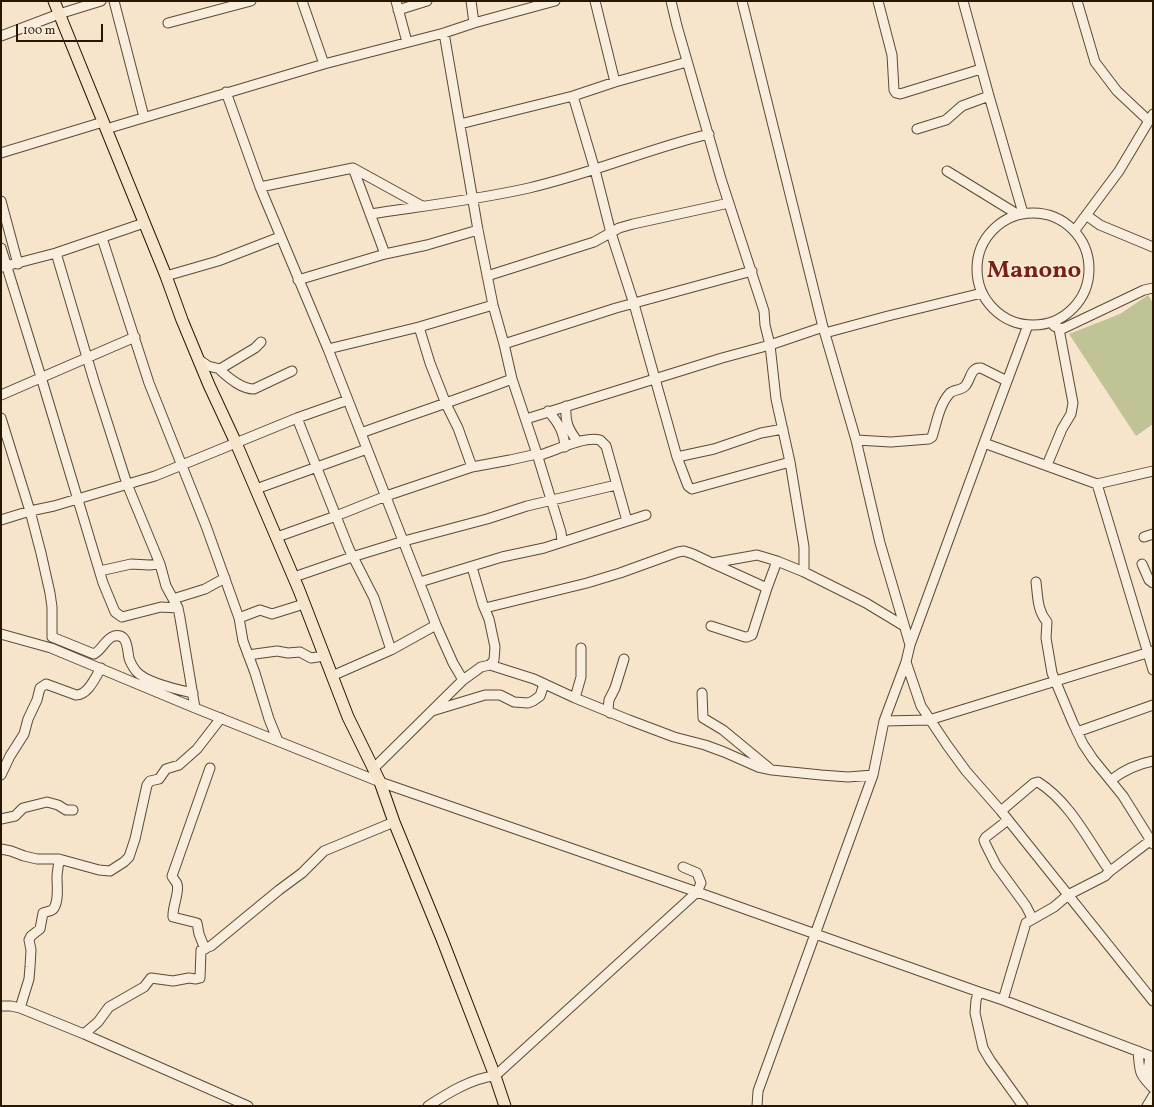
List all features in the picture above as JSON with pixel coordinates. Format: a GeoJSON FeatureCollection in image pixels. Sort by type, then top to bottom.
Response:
{"type":"FeatureCollection","features":[{"type":"Feature","properties":{"kind":"main road"},"geometry":{"type":"LineString","coordinates":[[54,1],[166,276],[208,385],[236,443],[294,577],[348,716],[380,782],[394,822],[442,939],[495,1076],[505,1106]]}},
{"type":"Feature","properties":{"kind":"street"},"geometry":{"type":"LineString","coordinates":[[1,36],[59,14],[102,1]]}},
{"type":"Feature","properties":{"kind":"street"},"geometry":{"type":"LineString","coordinates":[[114,1],[144,117]]}},
{"type":"Feature","properties":{"kind":"street"},"geometry":{"type":"LineString","coordinates":[[168,23],[251,1]]}},
{"type":"Feature","properties":{"kind":"street"},"geometry":{"type":"LineString","coordinates":[[302,1],[324,64]]}},
{"type":"Feature","properties":{"kind":"street"},"geometry":{"type":"LineString","coordinates":[[407,42],[397,5],[427,1]]}},
{"type":"Feature","properties":{"kind":"street"},"geometry":{"type":"LineString","coordinates":[[470,1],[474,23]]}},
{"type":"Feature","properties":{"kind":"street"},"geometry":{"type":"LineString","coordinates":[[1,153],[105,125],[144,117],[324,64],[444,33],[474,23],[555,1]]}},
{"type":"Feature","properties":{"kind":"street"},"geometry":{"type":"LineString","coordinates":[[595,1],[615,82]]}},
{"type":"Feature","properties":{"kind":"street"},"geometry":{"type":"LineString","coordinates":[[671,1],[687,62],[729,203],[764,311],[765,325],[770,345],[776,399],[790,462],[804,548],[804,572]]}},
{"type":"Feature","properties":{"kind":"street"},"geometry":{"type":"LineString","coordinates":[[742,1],[824,330],[856,440],[880,543],[910,645]]}},
{"type":"Feature","properties":{"kind":"street"},"geometry":{"type":"LineString","coordinates":[[878,1],[892,55],[894,90],[896,93],[900,94],[981,69]]}},
{"type":"Feature","properties":{"kind":"street"},"geometry":{"type":"LineString","coordinates":[[963,1],[1020,214]]}},
{"type":"Feature","properties":{"kind":"street"},"geometry":{"type":"LineString","coordinates":[[1075,230],[1119,171],[1151,117],[1117,91],[1095,62],[1077,1]]}},
{"type":"Feature","properties":{"kind":"street"},"geometry":{"type":"LineString","coordinates":[[444,33],[472,199],[493,305],[512,379],[538,455],[561,532],[562,542]]}},
{"type":"Feature","properties":{"kind":"street"},"geometry":{"type":"LineString","coordinates":[[460,124],[573,96],[615,82],[687,62]]}},
{"type":"Feature","properties":{"kind":"street"},"geometry":{"type":"LineString","coordinates":[[226,92],[260,187],[328,349],[436,625],[453,663],[463,680]]}},
{"type":"Feature","properties":{"kind":"street"},"geometry":{"type":"LineString","coordinates":[[573,96],[595,170],[610,233],[634,304],[677,457],[688,486],[692,489],[790,462]]}},
{"type":"Feature","properties":{"kind":"street"},"geometry":{"type":"LineString","coordinates":[[917,129],[946,120],[962,106],[989,96]]}},
{"type":"Feature","properties":{"kind":"street"},"geometry":{"type":"LineString","coordinates":[[370,214],[472,199],[529,188],[595,170],[709,134]]}},
{"type":"Feature","properties":{"kind":"street"},"geometry":{"type":"LineString","coordinates":[[260,187],[353,168],[422,206]]}},
{"type":"Feature","properties":{"kind":"street"},"geometry":{"type":"LineString","coordinates":[[353,168],[385,254]]}},
{"type":"Feature","properties":{"kind":"street"},"geometry":{"type":"LineString","coordinates":[[947,171],[1020,214]]}},
{"type":"Feature","properties":{"kind":"street"},"geometry":{"type":"LineString","coordinates":[[1,201],[18,264]]}},
{"type":"Feature","properties":{"kind":"street"},"geometry":{"type":"LineString","coordinates":[[487,276],[580,246],[619,228],[729,203]]}},
{"type":"Feature","properties":{"kind":"street"},"geometry":{"type":"LineString","coordinates":[[1055,326],[1081,300],[1089,283],[1090,264],[1086,246],[1075,230],[1060,219],[1042,213],[1020,214],[1000,223],[986,237],[978,255],[977,274],[982,293],[994,309],[1010,320],[1028,325],[1055,326],[1062,329],[1144,290],[1153,288]]}},
{"type":"Feature","properties":{"kind":"street"},"geometry":{"type":"LineString","coordinates":[[1086,215],[1100,225],[1153,247]]}},
{"type":"Feature","properties":{"kind":"street"},"geometry":{"type":"LineString","coordinates":[[4,267],[56,253],[144,223]]}},
{"type":"Feature","properties":{"kind":"street"},"geometry":{"type":"LineString","coordinates":[[298,280],[385,254],[427,245],[478,230]]}},
{"type":"Feature","properties":{"kind":"street"},"geometry":{"type":"LineString","coordinates":[[166,276],[218,261],[280,237]]}},
{"type":"Feature","properties":{"kind":"street"},"geometry":{"type":"LineString","coordinates":[[102,238],[149,383],[206,526],[239,618],[243,642],[278,741]]}},
{"type":"Feature","properties":{"kind":"street"},"geometry":{"type":"LineString","coordinates":[[1,248],[4,267],[42,377],[103,583],[114,610],[119,616],[122,617],[161,607],[178,608]]}},
{"type":"Feature","properties":{"kind":"street"},"geometry":{"type":"LineString","coordinates":[[56,253],[127,484],[160,564],[166,586],[178,608],[195,708]]}},
{"type":"Feature","properties":{"kind":"street"},"geometry":{"type":"LineString","coordinates":[[504,344],[634,304],[752,271]]}},
{"type":"Feature","properties":{"kind":"street"},"geometry":{"type":"LineString","coordinates":[[526,418],[722,358],[824,330],[982,293]]}},
{"type":"Feature","properties":{"kind":"street"},"geometry":{"type":"LineString","coordinates":[[328,349],[419,327],[493,305]]}},
{"type":"Feature","properties":{"kind":"street"},"geometry":{"type":"LineString","coordinates":[[757,1106],[758,1092],[873,775],[884,721],[906,662],[910,645],[1028,325]]}},
{"type":"Feature","properties":{"kind":"street"},"geometry":{"type":"LineString","coordinates":[[1047,465],[1070,414],[1073,403],[1055,326]]}},
{"type":"Feature","properties":{"kind":"street"},"geometry":{"type":"LineString","coordinates":[[419,327],[430,363],[446,404],[458,428],[472,467]]}},
{"type":"Feature","properties":{"kind":"street"},"geometry":{"type":"LineString","coordinates":[[1,394],[135,337]]}},
{"type":"Feature","properties":{"kind":"street"},"geometry":{"type":"LineString","coordinates":[[208,385],[223,369],[258,346],[261,342]]}},
{"type":"Feature","properties":{"kind":"street"},"geometry":{"type":"LineString","coordinates":[[198,359],[204,364],[223,369],[233,380],[248,389],[254,389],[292,371]]}},
{"type":"Feature","properties":{"kind":"street"},"geometry":{"type":"LineString","coordinates":[[856,440],[891,442],[929,439],[932,437],[944,401],[951,392],[962,389],[966,385],[977,367],[1007,381]]}},
{"type":"Feature","properties":{"kind":"street"},"geometry":{"type":"LineString","coordinates":[[361,433],[446,404],[512,379]]}},
{"type":"Feature","properties":{"kind":"street"},"geometry":{"type":"LineString","coordinates":[[1,520],[30,510],[54,506],[156,476],[298,418],[348,400]]}},
{"type":"Feature","properties":{"kind":"street"},"geometry":{"type":"LineString","coordinates":[[566,406],[565,419],[571,433],[578,442]]}},
{"type":"Feature","properties":{"kind":"street"},"geometry":{"type":"LineString","coordinates":[[548,411],[558,423],[564,437],[565,447]]}},
{"type":"Feature","properties":{"kind":"street"},"geometry":{"type":"LineString","coordinates":[[1,418],[30,510],[50,593],[52,607],[51,648]]}},
{"type":"Feature","properties":{"kind":"street"},"geometry":{"type":"LineString","coordinates":[[298,418],[352,557],[374,598],[391,650]]}},
{"type":"Feature","properties":{"kind":"street"},"geometry":{"type":"LineString","coordinates":[[677,457],[714,449],[761,433],[783,429]]}},
{"type":"Feature","properties":{"kind":"street"},"geometry":{"type":"LineString","coordinates":[[276,537],[336,516],[386,496],[472,467],[538,455],[578,442],[598,439],[606,446],[627,521]]}},
{"type":"Feature","properties":{"kind":"street"},"geometry":{"type":"LineString","coordinates":[[984,443],[1097,484],[1153,471]]}},
{"type":"Feature","properties":{"kind":"street"},"geometry":{"type":"LineString","coordinates":[[256,489],[367,449]]}},
{"type":"Feature","properties":{"kind":"street"},"geometry":{"type":"LineString","coordinates":[[1097,484],[1151,651],[1153,670]]}},
{"type":"Feature","properties":{"kind":"street"},"geometry":{"type":"LineString","coordinates":[[294,577],[404,541],[488,519],[527,506],[616,485]]}},
{"type":"Feature","properties":{"kind":"street"},"geometry":{"type":"LineString","coordinates":[[420,582],[502,557],[544,548],[646,516]]}},
{"type":"Feature","properties":{"kind":"street"},"geometry":{"type":"LineString","coordinates":[[485,608],[593,581],[684,551],[767,588]]}},
{"type":"Feature","properties":{"kind":"street"},"geometry":{"type":"LineString","coordinates":[[712,563],[757,555],[777,561],[804,572],[866,603],[904,626]]}},
{"type":"Feature","properties":{"kind":"street"},"geometry":{"type":"LineString","coordinates":[[711,626],[745,637],[752,634],[754,632],[777,561]]}},
{"type":"Feature","properties":{"kind":"street"},"geometry":{"type":"LineString","coordinates":[[100,570],[131,564],[160,564]]}},
{"type":"Feature","properties":{"kind":"street"},"geometry":{"type":"LineString","coordinates":[[1142,564],[1149,580],[1153,583]]}},
{"type":"Feature","properties":{"kind":"street"},"geometry":{"type":"LineString","coordinates":[[472,567],[489,619],[495,647],[494,660],[490,665]]}},
{"type":"Feature","properties":{"kind":"street"},"geometry":{"type":"LineString","coordinates":[[173,599],[205,589],[225,578]]}},
{"type":"Feature","properties":{"kind":"street"},"geometry":{"type":"LineString","coordinates":[[1003,1000],[1026,923],[1032,918],[1054,907],[1068,895],[1109,872],[1152,842],[1123,796],[1093,759],[1077,732],[1052,673],[1046,638],[1047,622],[1040,611],[1036,582]]}},
{"type":"Feature","properties":{"kind":"street"},"geometry":{"type":"LineString","coordinates":[[239,618],[260,610],[272,614],[304,604]]}},
{"type":"Feature","properties":{"kind":"street"},"geometry":{"type":"LineString","coordinates":[[332,676],[391,650],[436,625]]}},
{"type":"Feature","properties":{"kind":"street"},"geometry":{"type":"LineString","coordinates":[[1,634],[51,648],[195,708],[380,782],[1003,1000],[1138,1051],[1152,1057],[1148,1070],[1153,1078]]}},
{"type":"Feature","properties":{"kind":"street"},"geometry":{"type":"LineString","coordinates":[[52,637],[94,654],[98,652],[110,638],[114,636],[123,637],[127,642],[129,660],[137,673],[166,686],[193,693]]}},
{"type":"Feature","properties":{"kind":"street"},"geometry":{"type":"LineString","coordinates":[[575,698],[581,677],[581,648]]}},
{"type":"Feature","properties":{"kind":"street"},"geometry":{"type":"LineString","coordinates":[[248,655],[277,651],[288,653],[300,652],[312,658],[324,656]]}},
{"type":"Feature","properties":{"kind":"street"},"geometry":{"type":"LineString","coordinates":[[884,721],[930,720],[1151,651]]}},
{"type":"Feature","properties":{"kind":"street"},"geometry":{"type":"LineString","coordinates":[[610,713],[608,709],[609,700],[615,688],[624,659]]}},
{"type":"Feature","properties":{"kind":"street"},"geometry":{"type":"LineString","coordinates":[[906,662],[921,706],[966,771],[1001,811],[1153,1001]]}},
{"type":"Feature","properties":{"kind":"street"},"geometry":{"type":"LineString","coordinates":[[373,769],[463,680],[481,667],[490,665],[534,679],[610,713],[674,737],[724,752],[758,767],[772,770],[848,777],[873,775]]}},
{"type":"Feature","properties":{"kind":"street"},"geometry":{"type":"LineString","coordinates":[[1,775],[10,756],[24,734],[40,688],[46,684],[76,695],[80,695],[86,690],[101,668]]}},
{"type":"Feature","properties":{"kind":"street"},"geometry":{"type":"LineString","coordinates":[[431,712],[485,695],[500,695],[514,702],[528,704],[540,696],[544,684]]}},
{"type":"Feature","properties":{"kind":"street"},"geometry":{"type":"LineString","coordinates":[[702,694],[703,718],[723,730],[772,770]]}},
{"type":"Feature","properties":{"kind":"street"},"geometry":{"type":"LineString","coordinates":[[1077,732],[1153,704]]}},
{"type":"Feature","properties":{"kind":"street"},"geometry":{"type":"LineString","coordinates":[[1,849],[37,859],[59,859],[110,871],[129,857],[135,839],[146,785],[150,781],[159,779],[166,769],[179,765],[197,750],[221,718]]}},
{"type":"Feature","properties":{"kind":"street"},"geometry":{"type":"LineString","coordinates":[[1111,780],[1123,771],[1153,761]]}},
{"type":"Feature","properties":{"kind":"street"},"geometry":{"type":"LineString","coordinates":[[205,949],[196,923],[174,918],[172,916],[174,904],[177,898],[178,885],[172,876],[210,768]]}},
{"type":"Feature","properties":{"kind":"street"},"geometry":{"type":"LineString","coordinates":[[1001,811],[1034,783],[1038,782],[1061,802],[1079,824],[1109,872]]}},
{"type":"Feature","properties":{"kind":"street"},"geometry":{"type":"LineString","coordinates":[[1,820],[12,818],[23,808],[47,802],[58,805],[66,810],[73,810]]}},
{"type":"Feature","properties":{"kind":"street"},"geometry":{"type":"LineString","coordinates":[[1008,820],[986,837],[985,843],[996,865],[1026,906],[1032,918]]}},
{"type":"Feature","properties":{"kind":"street"},"geometry":{"type":"LineString","coordinates":[[84,1034],[98,1022],[109,1006],[144,987],[151,978],[174,981],[200,978],[200,952],[211,946],[287,883],[302,874],[324,851],[394,822]]}},
{"type":"Feature","properties":{"kind":"street"},"geometry":{"type":"LineString","coordinates":[[20,1008],[30,967],[31,950],[29,940],[31,936],[40,929],[43,913],[52,910],[54,907],[57,898],[59,859]]}},
{"type":"Feature","properties":{"kind":"street"},"geometry":{"type":"LineString","coordinates":[[428,1106],[483,1077],[495,1076],[697,892],[701,883],[696,873],[683,867]]}},
{"type":"Feature","properties":{"kind":"street"},"geometry":{"type":"LineString","coordinates":[[979,992],[976,1000],[975,1013],[983,1048],[1023,1106]]}},
{"type":"Feature","properties":{"kind":"street"},"geometry":{"type":"LineString","coordinates":[[1,1006],[20,1008],[84,1034],[248,1106]]}},
{"type":"Feature","properties":{"kind":"street"},"geometry":{"type":"LineString","coordinates":[[1138,1051],[1140,1074],[1143,1079],[1153,1088]]}},
{"type":"Feature","properties":{"kind":"street"},"geometry":{"type":"LineString","coordinates":[[1147,1106],[1153,1096]]}},
{"type":"Feature","properties":{"kind":"green space"},"geometry":{"type":"Polygon","coordinates":[[[1148,295],[1153,303],[1153,424],[1136,436],[1069,334],[1120,314],[1148,295]]]}},
{"type":"Feature","properties":{"kind":"district","name":"Manono"},"geometry":{"type":"Point","coordinates":[1034,273]}}]}
